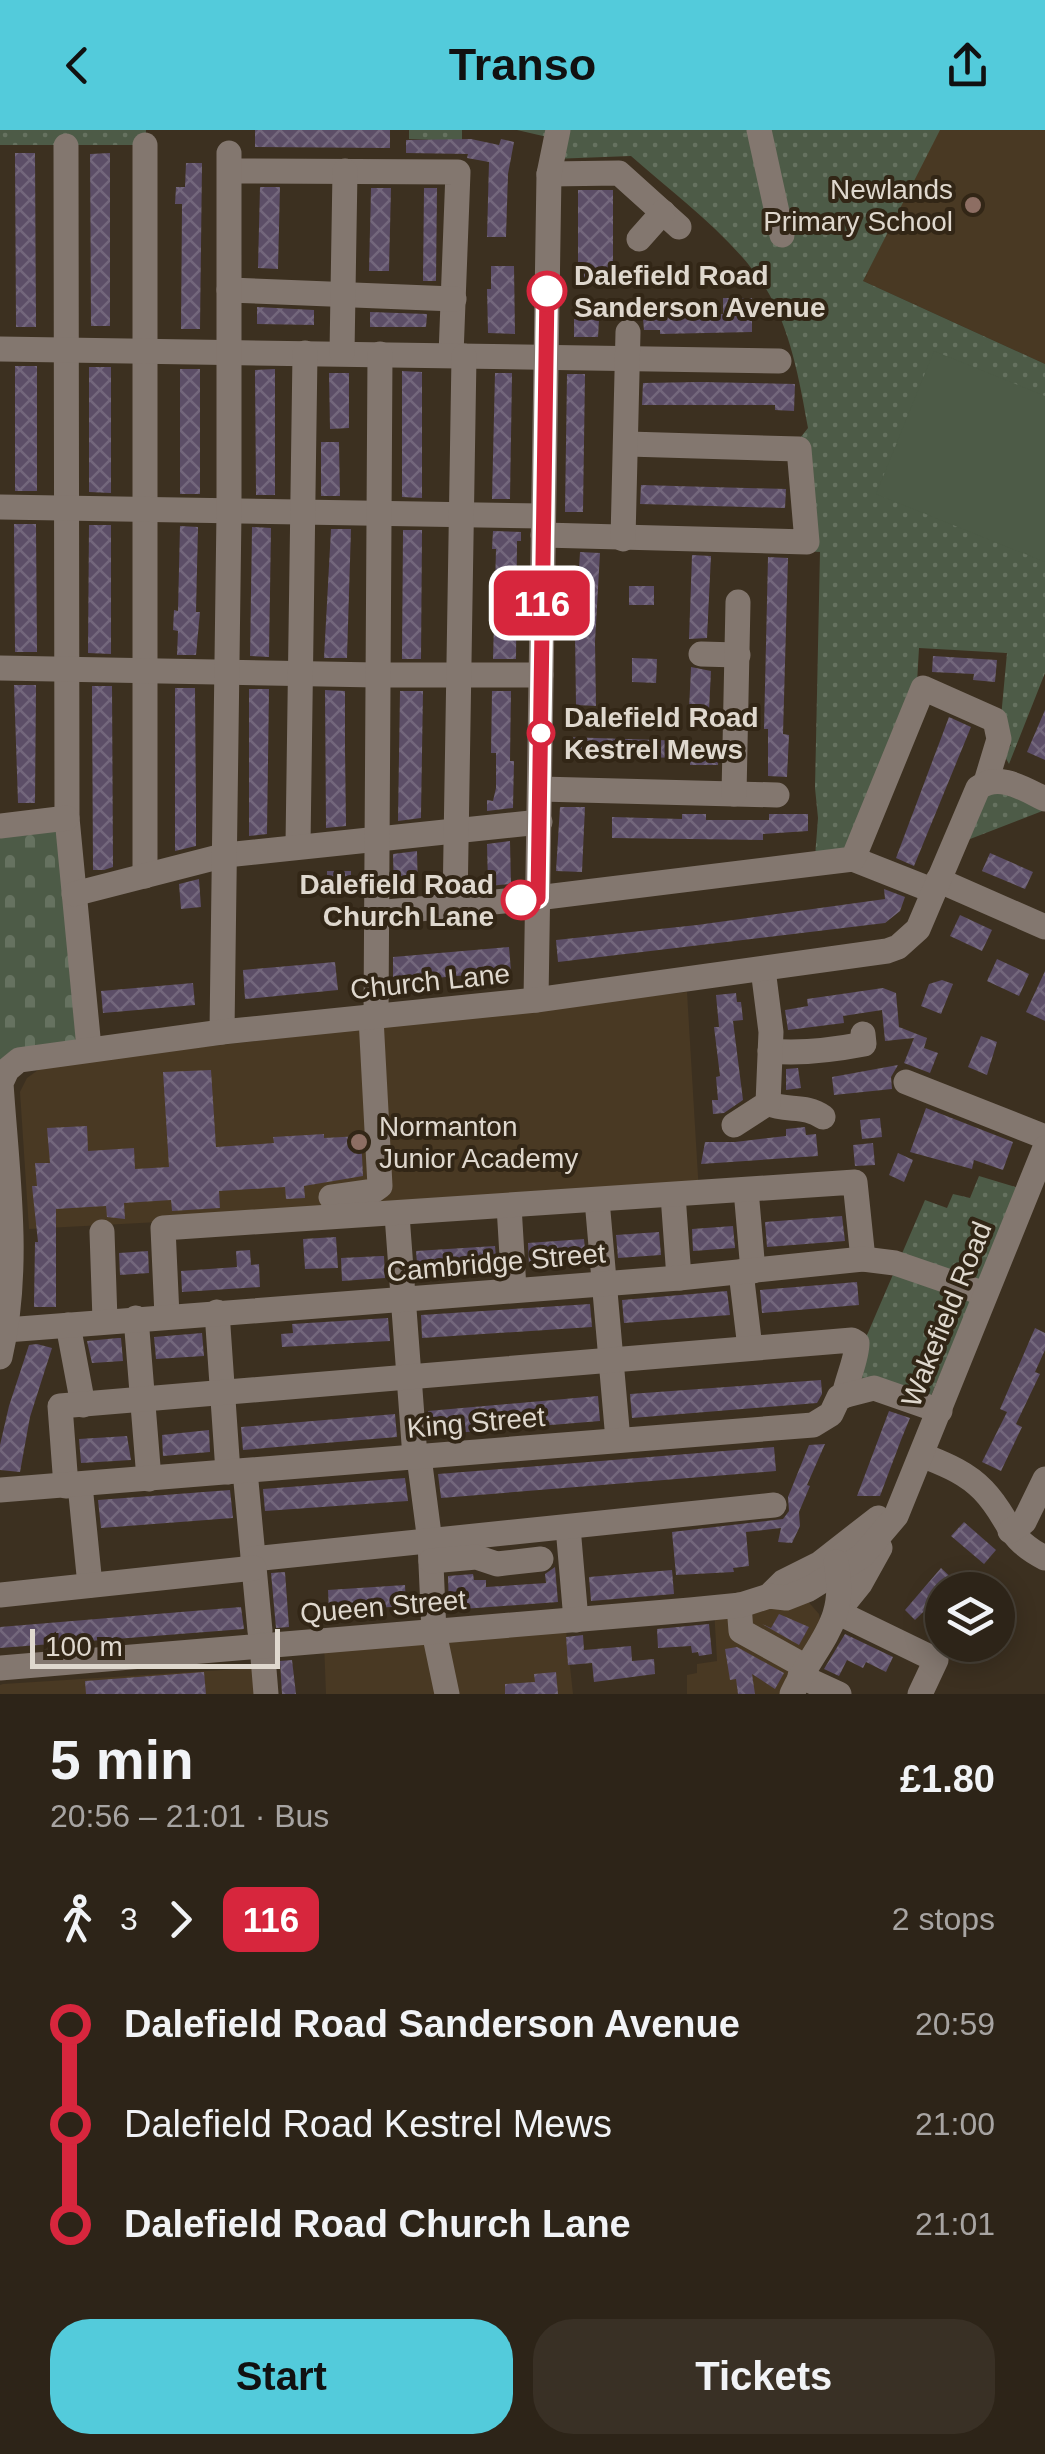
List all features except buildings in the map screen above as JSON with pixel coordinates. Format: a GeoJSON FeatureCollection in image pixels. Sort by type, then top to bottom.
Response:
{"type":"FeatureCollection","features":[{"type":"Feature","properties":{"kind":"street"},"geometry":{"type":"LineString","coordinates":[[536,1000],[549,174],[558,130]]}},
{"type":"Feature","properties":{"kind":"street"},"geometry":{"type":"LineString","coordinates":[[759,130],[782,235]]}},
{"type":"Feature","properties":{"kind":"street"},"geometry":{"type":"LineString","coordinates":[[145,144],[145,876]]}},
{"type":"Feature","properties":{"kind":"street"},"geometry":{"type":"LineString","coordinates":[[66,146],[67,818],[89,1048]]}},
{"type":"Feature","properties":{"kind":"street"},"geometry":{"type":"LineString","coordinates":[[222,1032],[230,162],[345,171],[458,172],[454,299],[462,516],[456,906]]}},
{"type":"Feature","properties":{"kind":"street"},"geometry":{"type":"LineString","coordinates":[[342,353],[345,171]]}},
{"type":"Feature","properties":{"kind":"street"},"geometry":{"type":"LineString","coordinates":[[549,174],[619,173],[671,220],[638,240]]}},
{"type":"Feature","properties":{"kind":"street"},"geometry":{"type":"LineString","coordinates":[[229,290],[454,299]]}},
{"type":"Feature","properties":{"kind":"street"},"geometry":{"type":"LineString","coordinates":[[623,538],[628,332]]}},
{"type":"Feature","properties":{"kind":"street"},"geometry":{"type":"LineString","coordinates":[[0,349],[778,362]]}},
{"type":"Feature","properties":{"kind":"street"},"geometry":{"type":"LineString","coordinates":[[298,845],[305,353]]}},
{"type":"Feature","properties":{"kind":"street"},"geometry":{"type":"LineString","coordinates":[[331,1197],[373,1191],[380,1186],[373,1018],[380,354]]}},
{"type":"Feature","properties":{"kind":"street"},"geometry":{"type":"LineString","coordinates":[[0,507],[462,516],[623,538],[807,542],[799,449],[628,444]]}},
{"type":"Feature","properties":{"kind":"street"},"geometry":{"type":"LineString","coordinates":[[734,794],[738,602]]}},
{"type":"Feature","properties":{"kind":"street"},"geometry":{"type":"LineString","coordinates":[[701,654],[738,655]]}},
{"type":"Feature","properties":{"kind":"street"},"geometry":{"type":"LineString","coordinates":[[0,668],[541,674]]}},
{"type":"Feature","properties":{"kind":"street","name":"Church Lane"},"geometry":{"type":"LineString","coordinates":[[0,1357],[6,1330],[1,1083],[6,1062],[26,1056],[222,1032],[536,1000],[873,954],[898,947],[918,929],[978,788],[986,782],[1000,739],[996,720],[923,688],[853,860]]}},
{"type":"Feature","properties":{"kind":"street"},"geometry":{"type":"LineString","coordinates":[[986,782],[1007,782],[1045,799]]}},
{"type":"Feature","properties":{"kind":"street"},"geometry":{"type":"LineString","coordinates":[[540,789],[777,795]]}},
{"type":"Feature","properties":{"kind":"street"},"geometry":{"type":"LineString","coordinates":[[0,826],[67,818]]}},
{"type":"Feature","properties":{"kind":"street"},"geometry":{"type":"LineString","coordinates":[[74,894],[226,855],[540,822]]}},
{"type":"Feature","properties":{"kind":"street"},"geometry":{"type":"LineString","coordinates":[[376,913],[853,860],[936,886],[1012,920],[1045,928]]}},
{"type":"Feature","properties":{"kind":"street"},"geometry":{"type":"LineString","coordinates":[[763,968],[771,1032],[768,1104]]}},
{"type":"Feature","properties":{"kind":"street"},"geometry":{"type":"LineString","coordinates":[[770,1051],[800,1052],[864,1044],[863,1034]]}},
{"type":"Feature","properties":{"kind":"street"},"geometry":{"type":"LineString","coordinates":[[906,1082],[1045,1138]]}},
{"type":"Feature","properties":{"kind":"street"},"geometry":{"type":"LineString","coordinates":[[734,1126],[768,1104],[811,1109],[823,1117]]}},
{"type":"Feature","properties":{"kind":"street","name":"Wakefield Road"},"geometry":{"type":"LineString","coordinates":[[900,1501],[940,1412],[1045,1148]]}},
{"type":"Feature","properties":{"kind":"street"},"geometry":{"type":"LineString","coordinates":[[167,1316],[164,1228],[855,1182],[863,1259]]}},
{"type":"Feature","properties":{"kind":"street"},"geometry":{"type":"LineString","coordinates":[[746,1190],[750,1348]]}},
{"type":"Feature","properties":{"kind":"street"},"geometry":{"type":"LineString","coordinates":[[673,1195],[679,1278]]}},
{"type":"Feature","properties":{"kind":"street"},"geometry":{"type":"LineString","coordinates":[[597,1200],[618,1440]]}},
{"type":"Feature","properties":{"kind":"street"},"geometry":{"type":"LineString","coordinates":[[509,1206],[514,1289]]}},
{"type":"Feature","properties":{"kind":"street"},"geometry":{"type":"LineString","coordinates":[[397,1215],[409,1376],[430,1551],[434,1632],[446,1694]]}},
{"type":"Feature","properties":{"kind":"street"},"geometry":{"type":"LineString","coordinates":[[102,1232],[106,1320]]}},
{"type":"Feature","properties":{"kind":"street","name":"Cambridge Street"},"geometry":{"type":"LineString","coordinates":[[6,1330],[679,1278],[863,1259],[894,1263],[986,1294]]}},
{"type":"Feature","properties":{"kind":"street"},"geometry":{"type":"LineString","coordinates":[[217,1312],[224,1394],[254,1563],[266,1694]]}},
{"type":"Feature","properties":{"kind":"street"},"geometry":{"type":"LineString","coordinates":[[136,1318],[149,1479]]}},
{"type":"Feature","properties":{"kind":"street"},"geometry":{"type":"LineString","coordinates":[[68,1324],[83,1404]]}},
{"type":"Feature","properties":{"kind":"street"},"geometry":{"type":"LineString","coordinates":[[90,1585],[60,1406],[852,1340],[857,1343],[842,1396],[874,1388],[940,1412]]}},
{"type":"Feature","properties":{"kind":"street","name":"King Street"},"geometry":{"type":"LineString","coordinates":[[0,1490],[813,1425],[830,1414],[842,1396]]}},
{"type":"Feature","properties":{"kind":"street"},"geometry":{"type":"LineString","coordinates":[[922,1454],[958,1470],[982,1489],[1010,1531],[1027,1549],[1045,1558]]}},
{"type":"Feature","properties":{"kind":"street"},"geometry":{"type":"LineString","coordinates":[[1010,1531],[1024,1522],[1045,1479]]}},
{"type":"Feature","properties":{"kind":"street","name":"Queen Street"},"geometry":{"type":"LineString","coordinates":[[0,1668],[261,1638],[434,1632],[739,1605],[778,1597],[783,1582],[862,1556],[896,1516],[900,1501]]}},
{"type":"Feature","properties":{"kind":"street","name":"Queen Street"},"geometry":{"type":"LineString","coordinates":[[829,1568],[900,1501]]}},
{"type":"Feature","properties":{"kind":"street"},"geometry":{"type":"LineString","coordinates":[[0,1594],[254,1563],[430,1551],[568,1527],[774,1505]]}},
{"type":"Feature","properties":{"kind":"street"},"geometry":{"type":"LineString","coordinates":[[568,1527],[576,1620]]}},
{"type":"Feature","properties":{"kind":"street"},"geometry":{"type":"LineString","coordinates":[[799,1679],[832,1619],[880,1551],[884,1533]]}},
{"type":"Feature","properties":{"kind":"street"},"geometry":{"type":"LineString","coordinates":[[430,1551],[497,1564],[541,1559]]}},
{"type":"Feature","properties":{"kind":"street"},"geometry":{"type":"LineString","coordinates":[[829,1568],[832,1619]]}},
{"type":"Feature","properties":{"kind":"street"},"geometry":{"type":"LineString","coordinates":[[778,1597],[936,1660],[920,1694]]}},
{"type":"Feature","properties":{"kind":"street"},"geometry":{"type":"LineString","coordinates":[[739,1605],[741,1632],[799,1679],[839,1694]]}},
{"type":"Feature","properties":{"kind":"shaded area","name":"Newlands Primary School"},"geometry":{"type":"Polygon","coordinates":[[[938,130],[1045,130],[1045,364],[863,281],[938,130]]]}},
{"type":"Feature","properties":{"kind":"shaded area","name":"Normanton Junior Academy"},"geometry":{"type":"Polygon","coordinates":[[[687,992],[699,1193],[29,1229],[20,1092],[27,1078],[45,1065],[687,992]]]}},
{"type":"Feature","properties":{"kind":"shaded area"},"geometry":{"type":"Polygon","coordinates":[[[805,1598],[819,1614],[822,1630],[792,1694],[687,1694],[687,1675],[697,1673],[697,1664],[717,1661],[714,1608],[805,1598]]]}},
{"type":"Feature","properties":{"kind":"shaded area"},"geometry":{"type":"Polygon","coordinates":[[[565,1621],[573,1694],[326,1694],[324,1642],[565,1621]]]}},
{"type":"Feature","properties":{"kind":"shaded area"},"geometry":{"type":"Polygon","coordinates":[[[254,1668],[258,1694],[0,1694],[3,1684],[254,1668]]]}},
{"type":"Feature","properties":{"kind":"green space"},"geometry":{"type":"Polygon","coordinates":[[[0,130],[146,130],[145,145],[0,145],[0,130]]]}},
{"type":"Feature","properties":{"kind":"green space"},"geometry":{"type":"Polygon","coordinates":[[[409,130],[462,130],[462,141],[409,139],[409,130]]]}},
{"type":"Feature","properties":{"kind":"green space"},"geometry":{"type":"Polygon","coordinates":[[[517,130],[940,130],[863,281],[1045,364],[1045,673],[1009,764],[1004,755],[1011,745],[999,739],[1007,653],[919,648],[917,683],[858,847],[814,870],[818,818],[815,788],[820,552],[802,551],[796,443],[808,428],[781,319],[752,268],[702,217],[631,156],[552,159],[556,139],[517,130]]]}},
{"type":"Feature","properties":{"kind":"green space"},"geometry":{"type":"Polygon","coordinates":[[[934,351],[1045,396],[1045,562],[876,494],[934,351]]]}},
{"type":"Feature","properties":{"kind":"green space"},"geometry":{"type":"Polygon","coordinates":[[[986,782],[1045,810],[952,846],[986,782]]]}},
{"type":"Feature","properties":{"kind":"green space"},"geometry":{"type":"Polygon","coordinates":[[[67,818],[89,1048],[0,1060],[0,826],[67,818]]]}},
{"type":"Feature","properties":{"kind":"green space"},"geometry":{"type":"Polygon","coordinates":[[[979,1176],[1019,1188],[928,1403],[854,1375],[864,1342],[925,1200],[947,1208],[953,1194],[970,1198],[979,1176]]]}},
{"type":"Feature","properties":{"kind":"bus line","name":"116"},"geometry":{"type":"LineString","coordinates":[[521,900],[538,898],[547,291]]}},
{"type":"Feature","properties":{"kind":"place","name":"Newlands Primary School"},"geometry":{"type":"Point","coordinates":[973,205]}},
{"type":"Feature","properties":{"kind":"place","name":"Dalefield Road Sanderson Avenue"},"geometry":{"type":"Point","coordinates":[547,291]}},
{"type":"Feature","properties":{"kind":"place","name":"Dalefield Road Kestrel Mews"},"geometry":{"type":"Point","coordinates":[541,733]}},
{"type":"Feature","properties":{"kind":"place","name":"Dalefield Road Church Lane"},"geometry":{"type":"Point","coordinates":[521,900]}},
{"type":"Feature","properties":{"kind":"place","name":"Normanton Junior Academy"},"geometry":{"type":"Point","coordinates":[359,1142]}}]}
